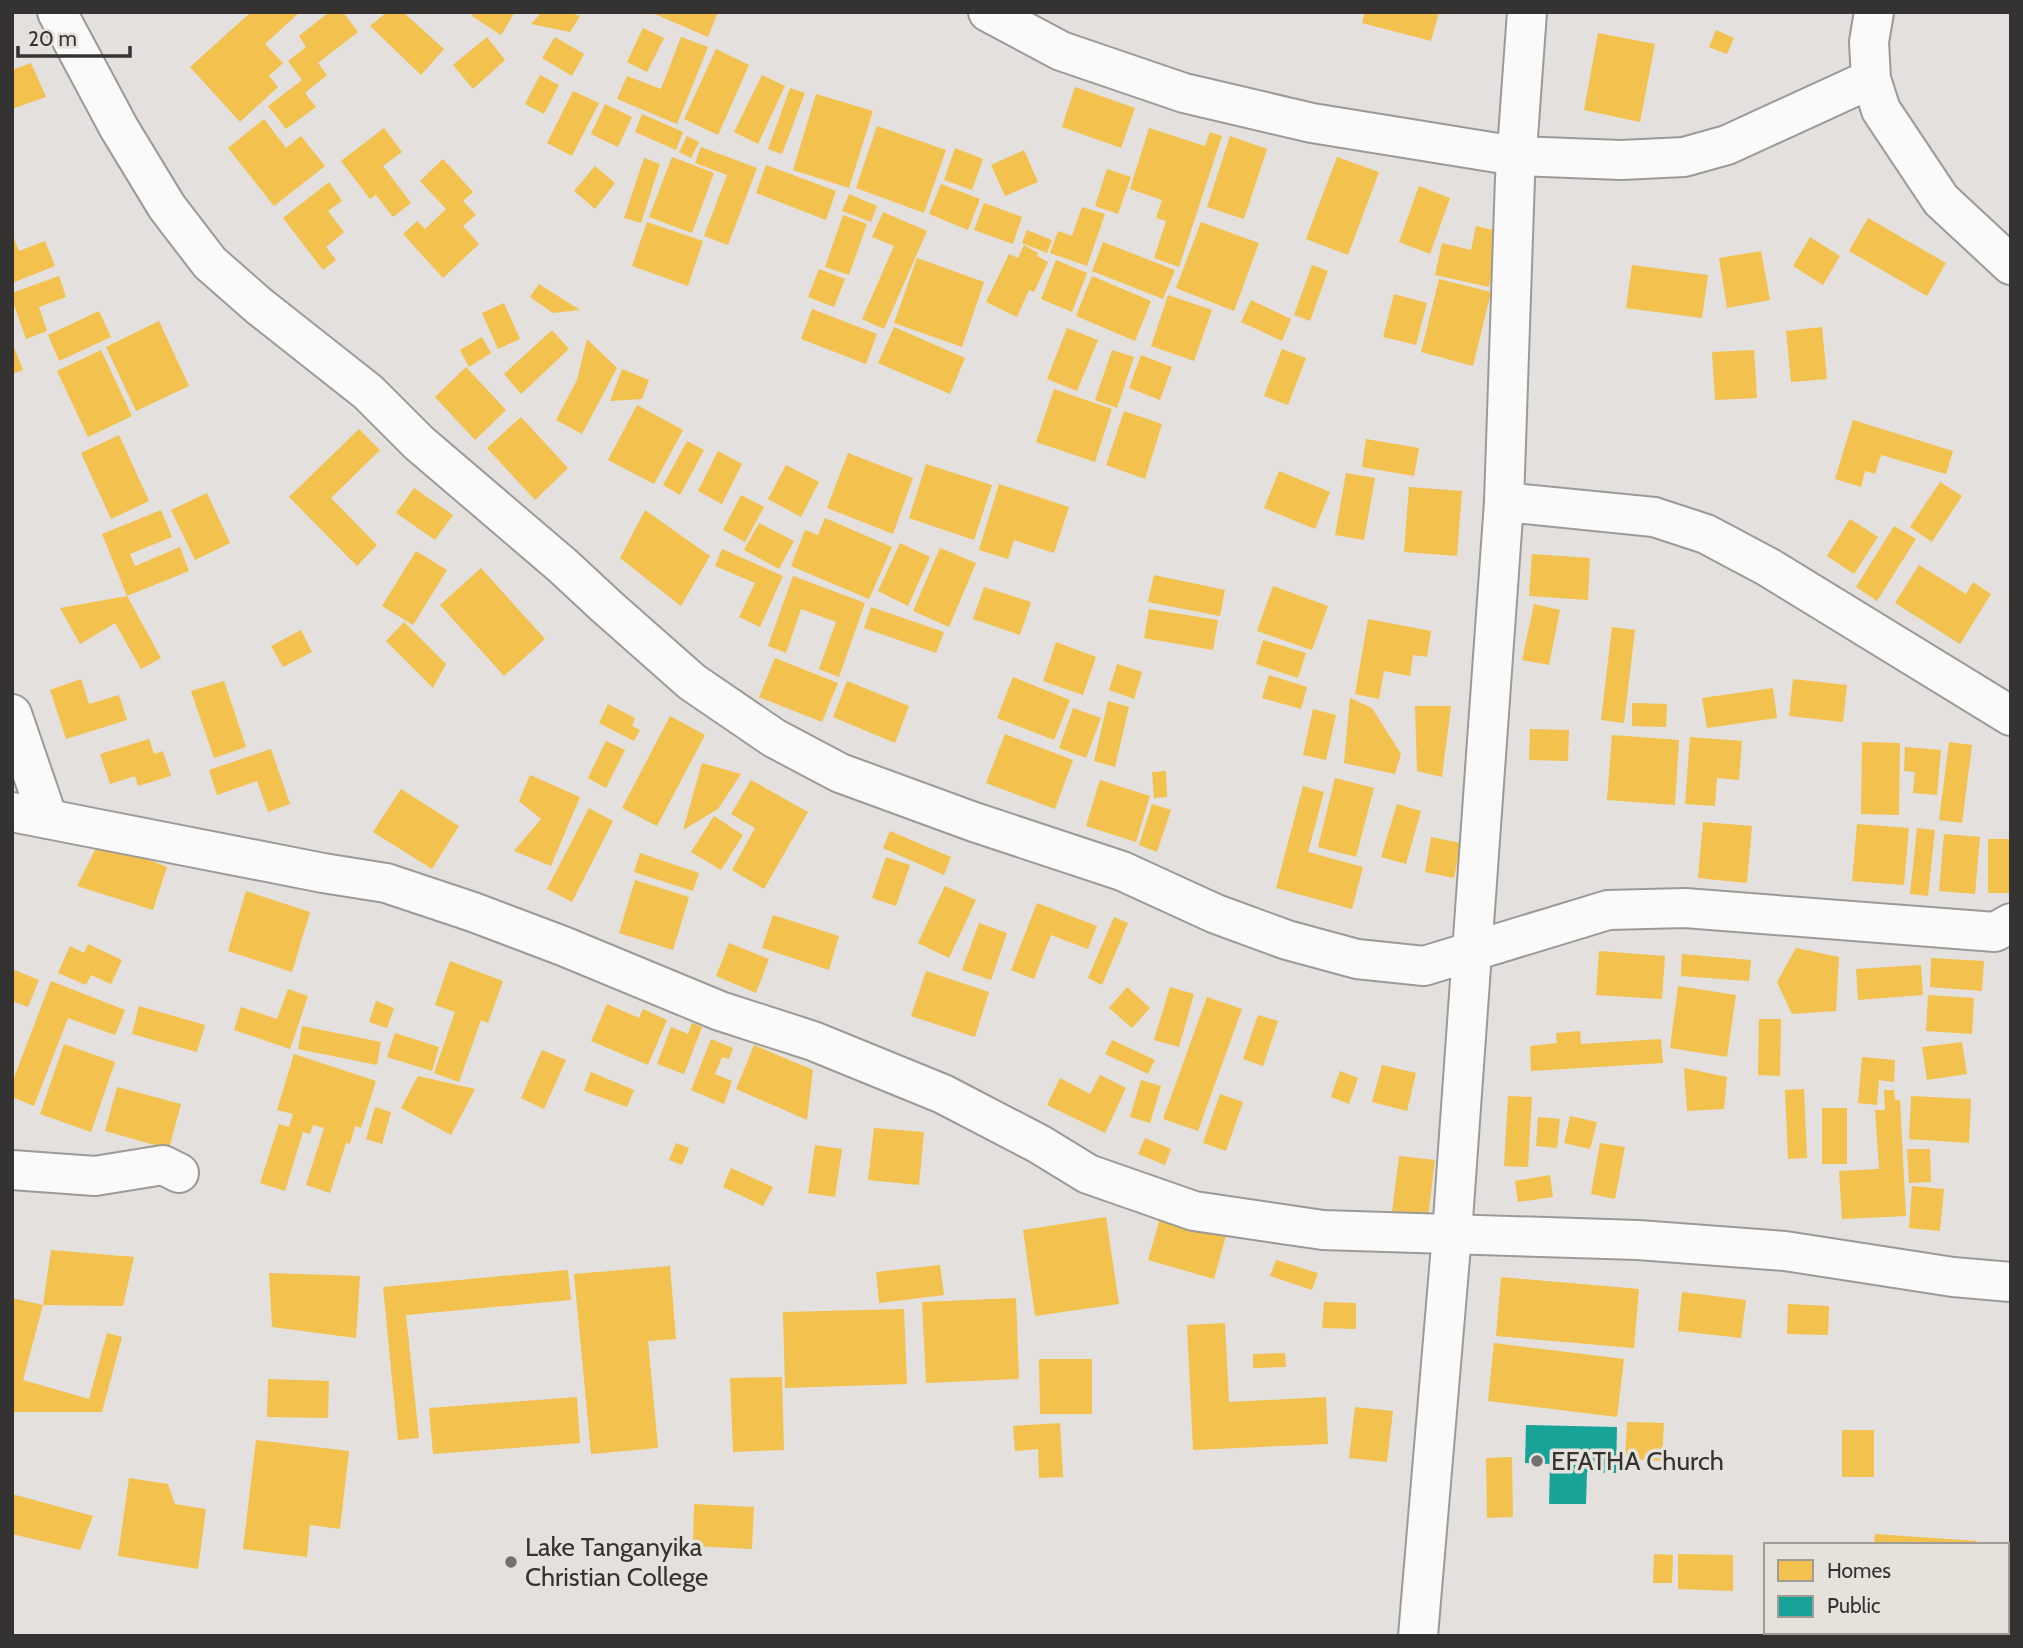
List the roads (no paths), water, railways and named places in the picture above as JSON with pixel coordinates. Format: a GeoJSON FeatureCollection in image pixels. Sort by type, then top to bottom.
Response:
{"type":"FeatureCollection","features":[{"type":"Feature","properties":{"kind":"street"},"geometry":{"type":"LineString","coordinates":[[57,12],[139,162],[167,207],[210,263],[368,392],[419,443],[544,549],[692,682],[774,738],[840,772],[975,822],[1122,871],[1216,914],[1287,940],[1357,959],[1424,966],[1608,911],[1685,908],[1995,932],[2011,923]]}},
{"type":"Feature","properties":{"kind":"street"},"geometry":{"type":"LineString","coordinates":[[988,12],[1061,51],[1184,93],[1312,123],[1517,156],[1621,160],[1684,157],[1727,145],[1871,79]]}},
{"type":"Feature","properties":{"kind":"street"},"geometry":{"type":"LineString","coordinates":[[1418,1636],[1452,1234],[1504,502],[1517,156],[1527,12]]}},
{"type":"Feature","properties":{"kind":"street"},"geometry":{"type":"LineString","coordinates":[[1874,12],[1869,42],[1871,79],[1881,110],[1941,200],[2011,265]]}},
{"type":"Feature","properties":{"kind":"street"},"geometry":{"type":"LineString","coordinates":[[1504,502],[1654,517],[1706,534],[1768,567],[2011,716]]}},
{"type":"Feature","properties":{"kind":"street"},"geometry":{"type":"LineString","coordinates":[[12,714],[30,816],[386,883],[473,912],[720,1010],[813,1041],[931,1089],[1039,1144],[1088,1174],[1194,1211],[1323,1230],[1639,1241],[1785,1251],[1952,1277],[2011,1282]]}},
{"type":"Feature","properties":{"kind":"street"},"geometry":{"type":"LineString","coordinates":[[12,1170],[95,1176],[163,1165],[179,1172]]}},
{"type":"Feature","properties":{"kind":"place","name":"EFATHA Church"},"geometry":{"type":"Point","coordinates":[1537,1461]}},
{"type":"Feature","properties":{"kind":"place","name":"Lake Tanganyika Christian College"},"geometry":{"type":"Point","coordinates":[511,1562]}}]}
